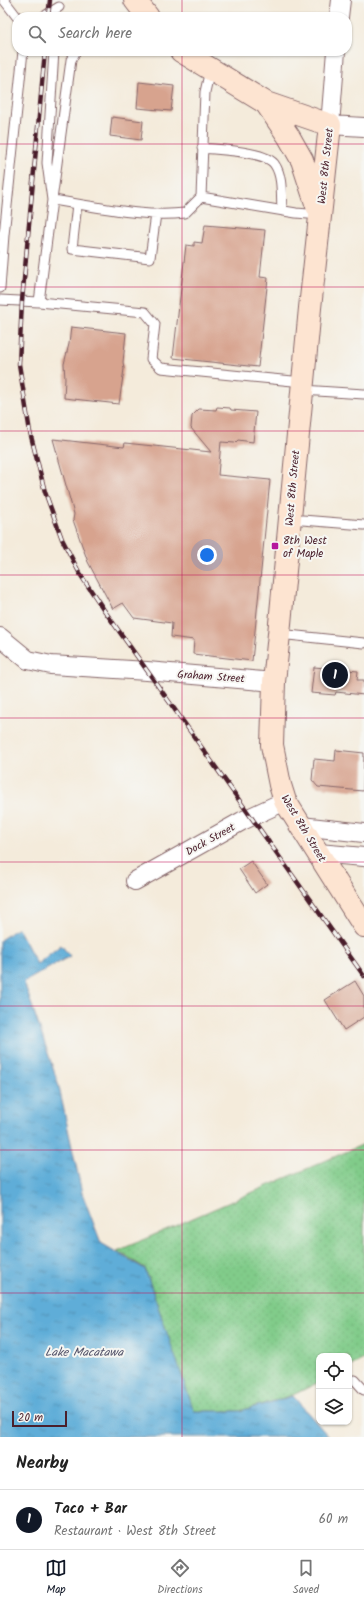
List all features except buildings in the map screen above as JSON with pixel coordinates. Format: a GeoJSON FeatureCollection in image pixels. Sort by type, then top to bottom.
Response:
{"type":"FeatureCollection","features":[{"type":"Feature","properties":{"kind":"street"},"geometry":{"type":"LineString","coordinates":[[340,12],[341,0]]}},
{"type":"Feature","properties":{"kind":"street"},"geometry":{"type":"LineString","coordinates":[[189,56],[266,103],[330,125],[364,127]]}},
{"type":"Feature","properties":{"kind":"street","name":"West 8th Street"},"geometry":{"type":"LineString","coordinates":[[336,56],[274,682],[272,745],[274,762],[286,801],[364,926]]}},
{"type":"Feature","properties":{"kind":"street"},"geometry":{"type":"LineString","coordinates":[[266,103],[302,160],[320,215]]}},
{"type":"Feature","properties":{"kind":"street","name":"Graham Street"},"geometry":{"type":"LineString","coordinates":[[0,637],[28,660],[51,666],[147,671],[274,682]]}},
{"type":"Feature","properties":{"kind":"street","name":"Dock Street"},"geometry":{"type":"LineString","coordinates":[[135,881],[242,821],[286,801]]}},
{"type":"Feature","properties":{"kind":"street"},"geometry":{"type":"LineString","coordinates":[[301,826],[364,833]]}},
{"type":"Feature","properties":{"kind":"street"},"geometry":{"type":"LineString","coordinates":[[318,853],[364,857]]}},
{"type":"Feature","properties":{"kind":"lane"},"geometry":{"type":"LineString","coordinates":[[4,0],[13,12]]}},
{"type":"Feature","properties":{"kind":"lane"},"geometry":{"type":"LineString","coordinates":[[49,12],[59,4]]}},
{"type":"Feature","properties":{"kind":"lane"},"geometry":{"type":"LineString","coordinates":[[0,288],[2,235],[21,56]]}},
{"type":"Feature","properties":{"kind":"lane"},"geometry":{"type":"LineString","coordinates":[[52,200],[47,163],[54,56]]}},
{"type":"Feature","properties":{"kind":"lane"},"geometry":{"type":"LineString","coordinates":[[39,302],[71,60],[73,56]]}},
{"type":"Feature","properties":{"kind":"lane"},"geometry":{"type":"LineString","coordinates":[[52,200],[156,214],[185,213],[200,197],[204,92],[210,69]]}},
{"type":"Feature","properties":{"kind":"lane"},"geometry":{"type":"LineString","coordinates":[[202,148],[264,156],[275,164],[281,185],[282,210]]}},
{"type":"Feature","properties":{"kind":"lane"},"geometry":{"type":"LineString","coordinates":[[200,197],[320,215]]}},
{"type":"Feature","properties":{"kind":"lane"},"geometry":{"type":"LineString","coordinates":[[77,204],[72,249],[150,258],[156,214]]}},
{"type":"Feature","properties":{"kind":"lane"},"geometry":{"type":"LineString","coordinates":[[0,300],[39,302],[145,312],[155,324],[151,359],[161,368],[364,394]]}},
{"type":"Feature","properties":{"kind":"lane"},"geometry":{"type":"LineString","coordinates":[[290,519],[364,525]]}},
{"type":"Feature","properties":{"kind":"lane"},"geometry":{"type":"LineString","coordinates":[[279,634],[364,643]]}},
{"type":"Feature","properties":{"kind":"lane"},"geometry":{"type":"LineString","coordinates":[[355,1380],[364,1390]]}},
{"type":"Feature","properties":{"kind":"green space"},"geometry":{"type":"Polygon","coordinates":[[[364,1144],[364,1359],[352,1365],[352,1353],[316,1353],[316,1384],[293,1395],[240,1411],[193,1411],[145,1268],[117,1251],[364,1144]]]}},
{"type":"Feature","properties":{"kind":"water","name":"Lake Macatawa"},"geometry":{"type":"Polygon","coordinates":[[[18,928],[37,964],[61,945],[70,956],[24,982],[58,1083],[82,1193],[101,1243],[145,1269],[194,1411],[240,1411],[293,1396],[316,1422],[316,1425],[318,1425],[329,1437],[0,1437],[0,940],[18,928]]]}},
{"type":"Feature","properties":{"kind":"railway"},"geometry":{"type":"LineString","coordinates":[[49,12],[50,0]]}},
{"type":"Feature","properties":{"kind":"railway"},"geometry":{"type":"LineString","coordinates":[[45,56],[22,301],[19,364],[30,432],[45,492],[62,539],[80,574],[364,976]]}},
{"type":"Feature","properties":{"kind":"place","name":"8th West of Maple"},"geometry":{"type":"Point","coordinates":[275,546]}},
{"type":"Feature","properties":{"kind":"place","name":"Taco + Bar"},"geometry":{"type":"Point","coordinates":[335,675]}}]}
